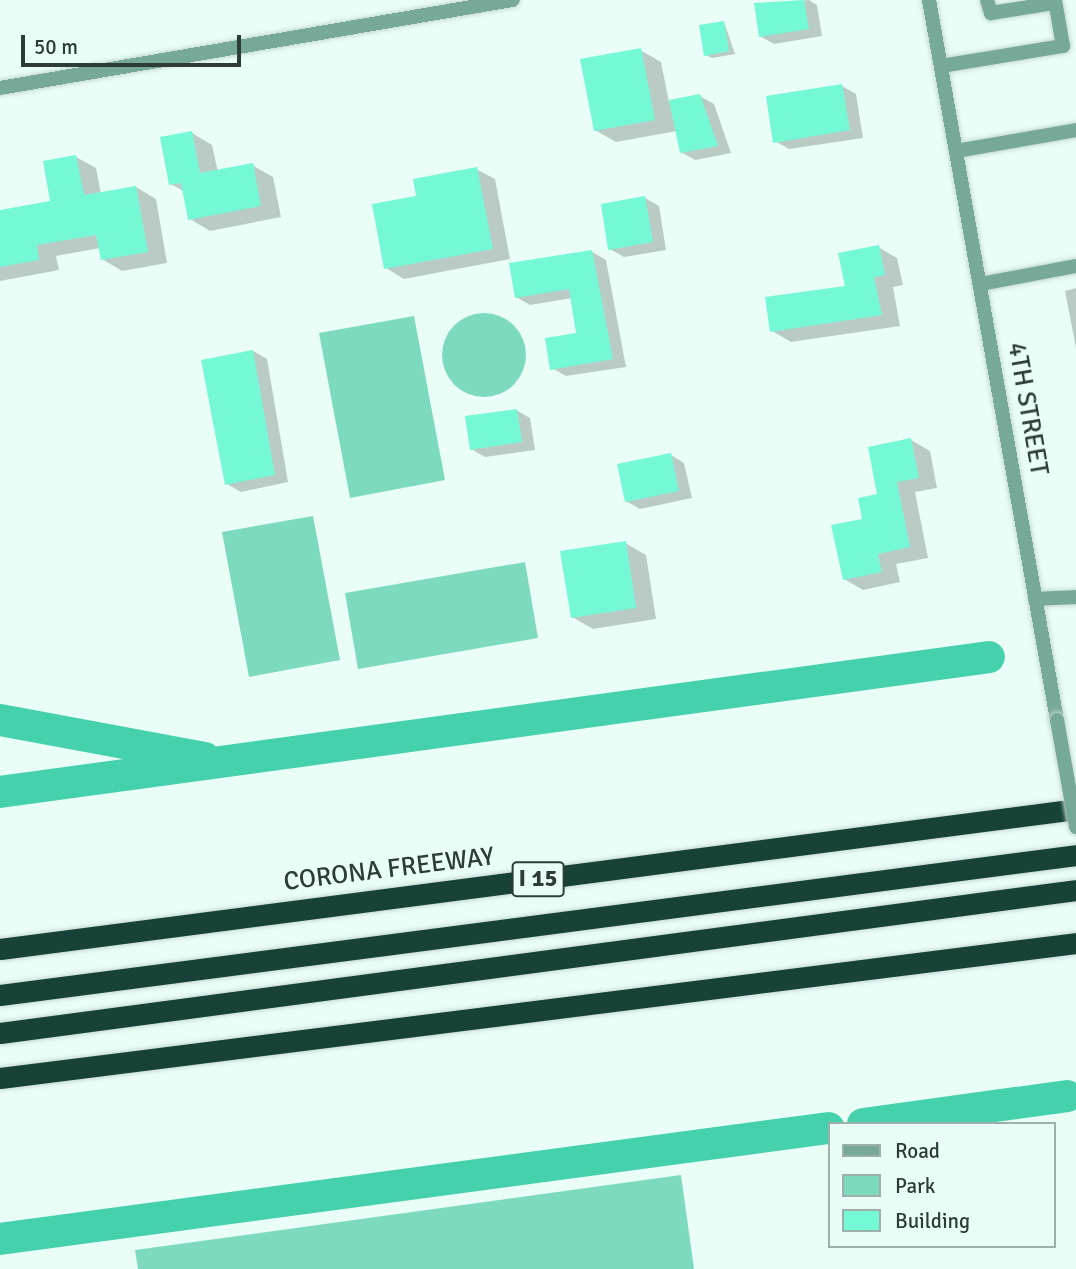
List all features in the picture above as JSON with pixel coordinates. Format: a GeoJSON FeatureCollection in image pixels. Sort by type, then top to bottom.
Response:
{"type":"FeatureCollection","features":[{"type":"Feature","properties":{"kind":"highway","name":"CORONA FREEWAY"},"geometry":{"type":"LineString","coordinates":[[0,949],[1076,809]]}},
{"type":"Feature","properties":{"kind":"highway"},"geometry":{"type":"LineString","coordinates":[[0,995],[1076,855]]}},
{"type":"Feature","properties":{"kind":"highway"},"geometry":{"type":"LineString","coordinates":[[0,1033],[1076,890]]}},
{"type":"Feature","properties":{"kind":"highway"},"geometry":{"type":"LineString","coordinates":[[0,1078],[1076,943]]}},
{"type":"Feature","properties":{"kind":"street"},"geometry":{"type":"LineString","coordinates":[[0,88],[512,0]]}},
{"type":"Feature","properties":{"kind":"street","name":"4TH STREET"},"geometry":{"type":"LineString","coordinates":[[929,0],[1076,827]]}},
{"type":"Feature","properties":{"kind":"street"},"geometry":{"type":"LineString","coordinates":[[941,66],[1063,46],[1055,1],[991,13],[987,0]]}},
{"type":"Feature","properties":{"kind":"street"},"geometry":{"type":"LineString","coordinates":[[956,151],[1076,130]]}},
{"type":"Feature","properties":{"kind":"street"},"geometry":{"type":"LineString","coordinates":[[980,284],[1076,266]]}},
{"type":"Feature","properties":{"kind":"street"},"geometry":{"type":"LineString","coordinates":[[1037,606],[1076,597]]}},
{"type":"Feature","properties":{"kind":"green space"},"geometry":{"type":"Polygon","coordinates":[[[484,313],[507,320],[519,332],[526,355],[519,378],[507,390],[484,397],[461,390],[449,378],[442,355],[449,332],[461,320],[484,313]]]}},
{"type":"Feature","properties":{"kind":"green space"},"geometry":{"type":"Polygon","coordinates":[[[414,316],[445,480],[350,498],[319,333],[414,316]]]}},
{"type":"Feature","properties":{"kind":"green space"},"geometry":{"type":"Polygon","coordinates":[[[313,516],[340,660],[249,677],[222,532],[313,516]]]}},
{"type":"Feature","properties":{"kind":"green space"},"geometry":{"type":"Polygon","coordinates":[[[525,562],[538,638],[358,669],[345,593],[525,562]]]}},
{"type":"Feature","properties":{"kind":"green space"},"geometry":{"type":"Polygon","coordinates":[[[681,1175],[694,1269],[138,1269],[135,1250],[681,1175]]]}},
{"type":"Feature","properties":{"kind":"building"},"geometry":{"type":"Polygon","coordinates":[[[804,0],[809,29],[759,37],[754,3],[804,0]]]}},
{"type":"Feature","properties":{"kind":"building"},"geometry":{"type":"Polygon","coordinates":[[[724,21],[729,51],[704,56],[699,25],[724,21]]]}},
{"type":"Feature","properties":{"kind":"building"},"geometry":{"type":"Polygon","coordinates":[[[641,48],[655,120],[594,131],[580,59],[641,48]]]}},
{"type":"Feature","properties":{"kind":"building"},"geometry":{"type":"Polygon","coordinates":[[[842,84],[850,130],[773,143],[766,96],[842,84]]]}},
{"type":"Feature","properties":{"kind":"building"},"geometry":{"type":"Polygon","coordinates":[[[700,94],[718,146],[680,153],[669,100],[700,94]]]}},
{"type":"Feature","properties":{"kind":"building"},"geometry":{"type":"Polygon","coordinates":[[[192,131],[200,173],[253,163],[261,206],[188,220],[181,183],[169,185],[160,137],[192,131]]]}},
{"type":"Feature","properties":{"kind":"building"},"geometry":{"type":"Polygon","coordinates":[[[76,155],[84,195],[136,186],[148,252],[101,260],[96,235],[37,245],[39,260],[0,267],[0,210],[50,201],[43,161],[76,155]]]}},
{"type":"Feature","properties":{"kind":"building"},"geometry":{"type":"Polygon","coordinates":[[[477,167],[493,249],[384,269],[372,204],[416,196],[413,179],[477,167]]]}},
{"type":"Feature","properties":{"kind":"building"},"geometry":{"type":"Polygon","coordinates":[[[645,196],[653,242],[608,250],[601,204],[645,196]]]}},
{"type":"Feature","properties":{"kind":"building"},"geometry":{"type":"Polygon","coordinates":[[[879,245],[885,275],[874,277],[882,315],[770,332],[765,297],[845,286],[838,253],[879,245]]]}},
{"type":"Feature","properties":{"kind":"building"},"geometry":{"type":"Polygon","coordinates":[[[592,250],[613,359],[550,370],[545,338],[576,333],[569,289],[515,298],[509,263],[592,250]]]}},
{"type":"Feature","properties":{"kind":"building"},"geometry":{"type":"Polygon","coordinates":[[[253,350],[275,475],[225,485],[201,360],[253,350]]]}},
{"type":"Feature","properties":{"kind":"building"},"geometry":{"type":"Polygon","coordinates":[[[517,409],[522,442],[470,450],[465,416],[517,409]]]}},
{"type":"Feature","properties":{"kind":"building"},"geometry":{"type":"Polygon","coordinates":[[[911,438],[919,478],[897,482],[910,547],[878,554],[882,572],[843,580],[831,525],[862,519],[858,498],[877,494],[868,447],[911,438]]]}},
{"type":"Feature","properties":{"kind":"building"},"geometry":{"type":"Polygon","coordinates":[[[671,453],[679,491],[625,502],[617,464],[671,453]]]}},
{"type":"Feature","properties":{"kind":"building"},"geometry":{"type":"Polygon","coordinates":[[[626,541],[636,608],[571,618],[560,551],[626,541]]]}},
{"type":"Feature","properties":{"kind":"waterway"},"geometry":{"type":"LineString","coordinates":[[0,792],[989,657]]}},
{"type":"Feature","properties":{"kind":"waterway"},"geometry":{"type":"LineString","coordinates":[[0,720],[205,758]]}},
{"type":"Feature","properties":{"kind":"waterway"},"geometry":{"type":"LineString","coordinates":[[878,1122],[1067,1096]]}},
{"type":"Feature","properties":{"kind":"waterway"},"geometry":{"type":"LineString","coordinates":[[0,1239],[828,1128]]}}]}
